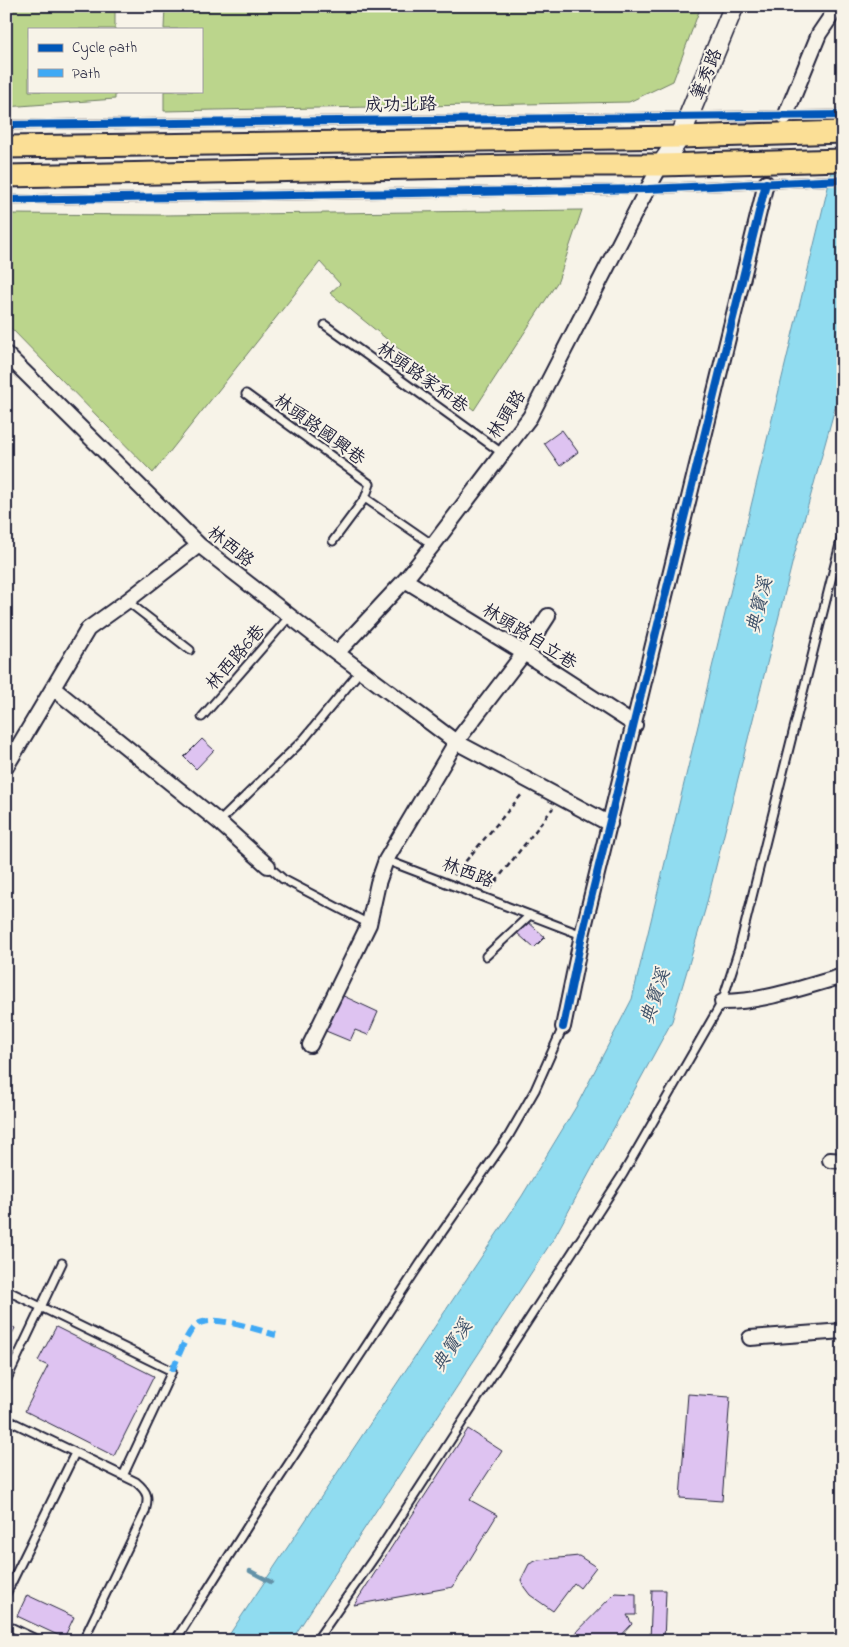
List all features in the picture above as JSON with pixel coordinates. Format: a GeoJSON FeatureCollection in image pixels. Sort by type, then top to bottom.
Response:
{"type":"FeatureCollection","features":[{"type":"Feature","properties":{"kind":"main road"},"geometry":{"type":"LineString","coordinates":[[6,147],[680,137],[790,122],[843,132]]}},
{"type":"Feature","properties":{"kind":"main road"},"geometry":{"type":"LineString","coordinates":[[6,176],[572,165],[661,165],[788,172],[843,160]]}},
{"type":"Feature","properties":{"kind":"street","name":"筆秀路"},"geometry":{"type":"LineString","coordinates":[[661,165],[680,137],[734,6]]}},
{"type":"Feature","properties":{"kind":"street"},"geometry":{"type":"LineString","coordinates":[[790,122],[819,34],[838,6]]}},
{"type":"Feature","properties":{"kind":"street","name":"林頭路"},"geometry":{"type":"LineString","coordinates":[[337,653],[405,580],[530,416],[661,165]]}},
{"type":"Feature","properties":{"kind":"street"},"geometry":{"type":"LineString","coordinates":[[563,1027],[582,935],[635,725],[766,183]]}},
{"type":"Feature","properties":{"kind":"street","name":"林西路"},"geometry":{"type":"LineString","coordinates":[[6,354],[199,545],[337,653],[456,742],[610,824]]}},
{"type":"Feature","properties":{"kind":"street"},"geometry":{"type":"LineString","coordinates":[[6,767],[88,629],[199,545]]}},
{"type":"Feature","properties":{"kind":"street","name":"林頭路自立巷"},"geometry":{"type":"LineString","coordinates":[[405,580],[524,653],[635,725]]}},
{"type":"Feature","properties":{"kind":"street"},"geometry":{"type":"LineString","coordinates":[[310,1045],[369,924],[378,883],[386,860],[456,742],[524,653],[548,616]]}},
{"type":"Feature","properties":{"kind":"street"},"geometry":{"type":"LineString","coordinates":[[53,688],[219,822],[268,866]]}},
{"type":"Feature","properties":{"kind":"street"},"geometry":{"type":"LineString","coordinates":[[722,1002],[738,1002],[780,993],[843,976]]}},
{"type":"Feature","properties":{"kind":"street"},"geometry":{"type":"LineString","coordinates":[[750,1338],[843,1331]]}},
{"type":"Feature","properties":{"kind":"lane","name":"成功北路"},"geometry":{"type":"LineString","coordinates":[[6,124],[689,116],[790,122],[843,115]]}},
{"type":"Feature","properties":{"kind":"lane"},"geometry":{"type":"LineString","coordinates":[[6,200],[648,189],[766,183],[788,172],[843,180]]}},
{"type":"Feature","properties":{"kind":"lane","name":"林頭路家和巷"},"geometry":{"type":"LineString","coordinates":[[325,325],[502,453]]}},
{"type":"Feature","properties":{"kind":"lane","name":"林頭路國興巷"},"geometry":{"type":"LineString","coordinates":[[246,394],[370,484],[366,498]]}},
{"type":"Feature","properties":{"kind":"lane"},"geometry":{"type":"LineString","coordinates":[[333,541],[366,498],[433,545]]}},
{"type":"Feature","properties":{"kind":"lane"},"geometry":{"type":"LineString","coordinates":[[316,1641],[376,1555],[623,1174],[722,1002],[739,949],[843,532]]}},
{"type":"Feature","properties":{"kind":"lane"},"geometry":{"type":"LineString","coordinates":[[126,601],[190,650]]}},
{"type":"Feature","properties":{"kind":"lane","name":"林西路6巷"},"geometry":{"type":"LineString","coordinates":[[202,717],[290,616]]}},
{"type":"Feature","properties":{"kind":"lane"},"geometry":{"type":"LineString","coordinates":[[219,822],[304,739],[361,670]]}},
{"type":"Feature","properties":{"kind":"lane","name":"林西路"},"geometry":{"type":"LineString","coordinates":[[386,860],[582,935]]}},
{"type":"Feature","properties":{"kind":"lane"},"geometry":{"type":"LineString","coordinates":[[268,866],[283,880],[369,924]]}},
{"type":"Feature","properties":{"kind":"lane"},"geometry":{"type":"LineString","coordinates":[[486,956],[530,915]]}},
{"type":"Feature","properties":{"kind":"lane"},"geometry":{"type":"LineString","coordinates":[[175,1641],[251,1521],[415,1272],[508,1137],[535,1090],[563,1027]]}},
{"type":"Feature","properties":{"kind":"lane"},"geometry":{"type":"LineString","coordinates":[[6,1381],[62,1263]]}},
{"type":"Feature","properties":{"kind":"lane"},"geometry":{"type":"LineString","coordinates":[[6,1290],[172,1371],[123,1476]]}},
{"type":"Feature","properties":{"kind":"lane"},"geometry":{"type":"LineString","coordinates":[[6,1420],[136,1482],[145,1490],[148,1500],[145,1512],[83,1641]]}},
{"type":"Feature","properties":{"kind":"lane"},"geometry":{"type":"LineString","coordinates":[[6,1594],[75,1453]]}},
{"type":"Feature","properties":{"kind":"lane"},"geometry":{"type":"LineString","coordinates":[[6,1625],[40,1641]]}},
{"type":"Feature","properties":{"kind":"path"},"geometry":{"type":"LineString","coordinates":[[447,884],[532,782]]}},
{"type":"Feature","properties":{"kind":"path"},"geometry":{"type":"LineString","coordinates":[[483,898],[561,798]]}},
{"type":"Feature","properties":{"kind":"green space"},"geometry":{"type":"Polygon","coordinates":[[[6,6],[115,6],[115,28],[28,28],[28,92],[115,92],[115,99],[6,107],[6,6]]]}},
{"type":"Feature","properties":{"kind":"green space"},"geometry":{"type":"Polygon","coordinates":[[[165,6],[701,6],[673,81],[629,102],[164,111],[164,92],[202,92],[202,28],[164,28],[165,6]]]}},
{"type":"Feature","properties":{"kind":"green space"},"geometry":{"type":"Polygon","coordinates":[[[582,210],[558,281],[474,410],[330,293],[340,284],[320,262],[153,473],[6,323],[6,214],[163,215],[582,210]]]}},
{"type":"Feature","properties":{"kind":"water","name":"典寶溪"},"geometry":{"type":"Polygon","coordinates":[[[843,125],[843,379],[794,556],[705,910],[672,1021],[554,1238],[291,1641],[225,1641],[522,1196],[576,1107],[632,999],[843,125]]]}},
{"type":"Feature","properties":{"kind":"building"},"geometry":{"type":"Polygon","coordinates":[[[562,430],[578,452],[560,466],[544,443],[562,430]]]}},
{"type":"Feature","properties":{"kind":"building"},"geometry":{"type":"Polygon","coordinates":[[[202,739],[214,750],[196,769],[184,757],[202,739]]]}},
{"type":"Feature","properties":{"kind":"building"},"geometry":{"type":"Polygon","coordinates":[[[527,921],[545,937],[534,948],[517,933],[527,921]]]}},
{"type":"Feature","properties":{"kind":"building"},"geometry":{"type":"Polygon","coordinates":[[[337,993],[378,1012],[368,1035],[355,1030],[350,1041],[321,1029],[337,993]]]}},
{"type":"Feature","properties":{"kind":"building"},"geometry":{"type":"Polygon","coordinates":[[[6,1324],[15,1328],[6,1346],[6,1324]]]}},
{"type":"Feature","properties":{"kind":"building"},"geometry":{"type":"Polygon","coordinates":[[[56,1327],[154,1376],[114,1456],[25,1411],[48,1366],[38,1361],[56,1327]]]}},
{"type":"Feature","properties":{"kind":"building"},"geometry":{"type":"Polygon","coordinates":[[[688,1394],[730,1397],[722,1501],[680,1498],[688,1394]]]}},
{"type":"Feature","properties":{"kind":"building"},"geometry":{"type":"Polygon","coordinates":[[[468,1429],[502,1451],[470,1500],[497,1515],[453,1587],[354,1605],[468,1429]]]}},
{"type":"Feature","properties":{"kind":"building"},"geometry":{"type":"Polygon","coordinates":[[[579,1556],[596,1567],[580,1588],[574,1583],[553,1611],[530,1595],[524,1587],[521,1580],[529,1564],[538,1560],[579,1556]]]}},
{"type":"Feature","properties":{"kind":"building"},"geometry":{"type":"Polygon","coordinates":[[[652,1590],[666,1590],[664,1641],[650,1641],[652,1590]]]}},
{"type":"Feature","properties":{"kind":"building"},"geometry":{"type":"Polygon","coordinates":[[[615,1593],[636,1594],[636,1615],[627,1615],[632,1624],[616,1641],[568,1641],[615,1593]]]}},
{"type":"Feature","properties":{"kind":"building"},"geometry":{"type":"Polygon","coordinates":[[[27,1595],[74,1617],[64,1638],[17,1616],[27,1595]]]}},
{"type":"Feature","properties":{"kind":"waterway"},"geometry":{"type":"LineString","coordinates":[[250,1571],[271,1582]]}},
{"type":"Feature","properties":{"kind":"marked path"},"geometry":{"type":"LineString","coordinates":[[172,1371],[188,1335],[195,1326],[202,1322],[222,1321],[234,1323],[276,1335]]}},
{"type":"Feature","properties":{"kind":"cycle path"},"geometry":{"type":"LineString","coordinates":[[6,125],[843,115]]}},
{"type":"Feature","properties":{"kind":"cycle path"},"geometry":{"type":"LineString","coordinates":[[6,200],[648,189],[843,180]]}},
{"type":"Feature","properties":{"kind":"cycle path"},"geometry":{"type":"LineString","coordinates":[[563,1027],[582,935],[766,183]]}}]}
